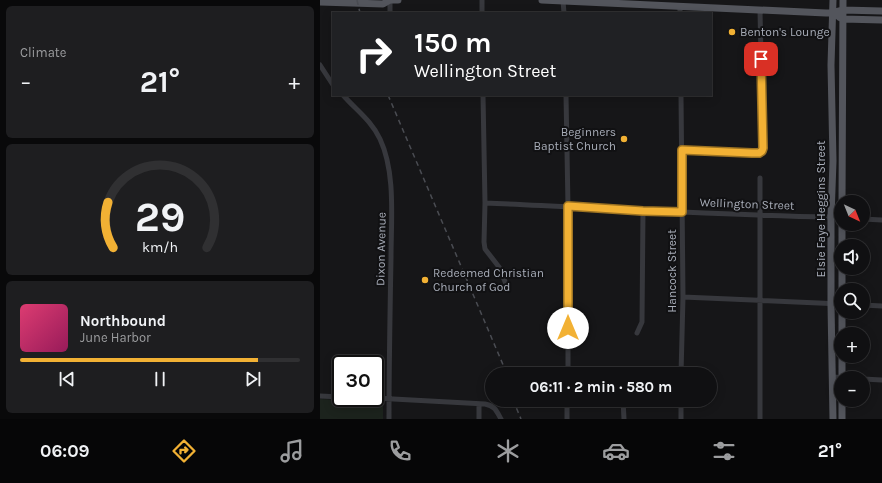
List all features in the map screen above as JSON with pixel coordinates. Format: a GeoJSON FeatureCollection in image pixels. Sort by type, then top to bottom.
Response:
{"type":"FeatureCollection","features":[{"type":"Feature","properties":{"kind":"main road"},"geometry":{"type":"LineString","coordinates":[[320,2],[383,4],[390,0],[398,0]]}},
{"type":"Feature","properties":{"kind":"main road"},"geometry":{"type":"LineString","coordinates":[[542,0],[604,2],[680,10],[690,3],[760,11],[832,14],[843,19],[882,20]]}},
{"type":"Feature","properties":{"kind":"main road","name":"Elsie Faye Heggins Street"},"geometry":{"type":"LineString","coordinates":[[833,0],[831,65],[833,161],[831,217],[833,419]]}},
{"type":"Feature","properties":{"kind":"main road","name":"Elsie Faye Heggins Street"},"geometry":{"type":"LineString","coordinates":[[842,195],[843,0]]}},
{"type":"Feature","properties":{"kind":"main road"},"geometry":{"type":"LineString","coordinates":[[832,14],[843,10],[882,11]]}},
{"type":"Feature","properties":{"kind":"main road"},"geometry":{"type":"LineString","coordinates":[[831,65],[842,64]]}},
{"type":"Feature","properties":{"kind":"main road"},"geometry":{"type":"LineString","coordinates":[[842,407],[842,419]]}},
{"type":"Feature","properties":{"kind":"street"},"geometry":{"type":"LineString","coordinates":[[390,0],[390,12]]}},
{"type":"Feature","properties":{"kind":"street"},"geometry":{"type":"LineString","coordinates":[[482,0],[482,12]]}},
{"type":"Feature","properties":{"kind":"street"},"geometry":{"type":"LineString","coordinates":[[563,1],[564,12]]}},
{"type":"Feature","properties":{"kind":"street"},"geometry":{"type":"LineString","coordinates":[[682,150],[752,153],[759,153],[762,151],[760,11]]}},
{"type":"Feature","properties":{"kind":"street"},"geometry":{"type":"LineString","coordinates":[[320,65],[332,83]]}},
{"type":"Feature","properties":{"kind":"street","name":"Dixon Avenue"},"geometry":{"type":"LineString","coordinates":[[344,96],[371,124],[385,151],[389,166],[391,202],[389,419]]}},
{"type":"Feature","properties":{"kind":"street"},"geometry":{"type":"LineString","coordinates":[[483,96],[484,242],[485,248],[500,267],[506,284]]}},
{"type":"Feature","properties":{"kind":"street"},"geometry":{"type":"LineString","coordinates":[[566,96],[568,367]]}},
{"type":"Feature","properties":{"kind":"street","name":"Hancock Street"},"geometry":{"type":"LineString","coordinates":[[681,96],[683,297],[681,367]]}},
{"type":"Feature","properties":{"kind":"street"},"geometry":{"type":"LineString","coordinates":[[760,178],[760,419]]}},
{"type":"Feature","properties":{"kind":"street","name":"Wellington Street"},"geometry":{"type":"LineString","coordinates":[[484,203],[760,216],[834,218]]}},
{"type":"Feature","properties":{"kind":"street"},"geometry":{"type":"LineString","coordinates":[[637,333],[642,322],[643,211]]}},
{"type":"Feature","properties":{"kind":"street"},"geometry":{"type":"LineString","coordinates":[[870,220],[882,220]]}},
{"type":"Feature","properties":{"kind":"street"},"geometry":{"type":"LineString","coordinates":[[683,297],[831,304]]}},
{"type":"Feature","properties":{"kind":"street"},"geometry":{"type":"LineString","coordinates":[[870,305],[882,306]]}},
{"type":"Feature","properties":{"kind":"street"},"geometry":{"type":"LineString","coordinates":[[870,379],[882,380]]}},
{"type":"Feature","properties":{"kind":"street"},"geometry":{"type":"LineString","coordinates":[[320,396],[332,397]]}},
{"type":"Feature","properties":{"kind":"street"},"geometry":{"type":"LineString","coordinates":[[384,399],[490,405],[494,407],[501,419]]}},
{"type":"Feature","properties":{"kind":"street"},"geometry":{"type":"LineString","coordinates":[[479,404],[479,419]]}},
{"type":"Feature","properties":{"kind":"street"},"geometry":{"type":"LineString","coordinates":[[567,407],[567,419]]}},
{"type":"Feature","properties":{"kind":"street"},"geometry":{"type":"LineString","coordinates":[[623,407],[624,419]]}},
{"type":"Feature","properties":{"kind":"street"},"geometry":{"type":"LineString","coordinates":[[681,407],[681,419]]}},
{"type":"Feature","properties":{"kind":"shaded area"},"geometry":{"type":"Polygon","coordinates":[[[320,399],[332,400],[332,407],[383,407],[383,419],[320,419],[320,399]]]}},
{"type":"Feature","properties":{"kind":"railway"},"geometry":{"type":"LineString","coordinates":[[357,0],[360,12]]}},
{"type":"Feature","properties":{"kind":"railway"},"geometry":{"type":"LineString","coordinates":[[388,96],[504,367]]}},
{"type":"Feature","properties":{"kind":"railway"},"geometry":{"type":"LineString","coordinates":[[516,407],[521,419]]}},
{"type":"Feature","properties":{"kind":"place","name":"Benton's Lounge"},"geometry":{"type":"Point","coordinates":[732,32]}},
{"type":"Feature","properties":{"kind":"place","name":"Beginners Baptist Church"},"geometry":{"type":"Point","coordinates":[624,139]}},
{"type":"Feature","properties":{"kind":"place","name":"Redeemed Christian Church of God"},"geometry":{"type":"Point","coordinates":[425,280]}},
{"type":"Feature","properties":{"kind":"route"},"geometry":{"type":"LineString","coordinates":[[568,328],[568,206],[682,212],[682,150],[752,153],[759,153],[762,151],[761,59]]}}]}
